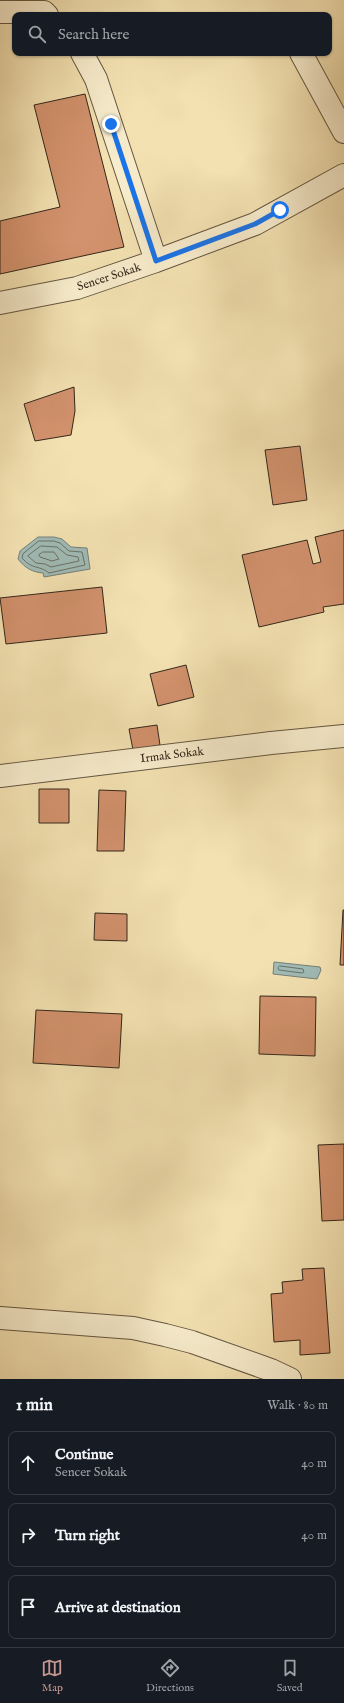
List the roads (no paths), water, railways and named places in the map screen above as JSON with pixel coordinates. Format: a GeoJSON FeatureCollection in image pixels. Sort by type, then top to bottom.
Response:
{"type":"FeatureCollection","features":[{"type":"Feature","properties":{"kind":"street"},"geometry":{"type":"LineString","coordinates":[[0,12],[44,12]]}},
{"type":"Feature","properties":{"kind":"street"},"geometry":{"type":"LineString","coordinates":[[84,56],[96,79],[156,261]]}},
{"type":"Feature","properties":{"kind":"street"},"geometry":{"type":"LineString","coordinates":[[303,56],[344,132]]}},
{"type":"Feature","properties":{"kind":"street","name":"Sencer Sokak"},"geometry":{"type":"LineString","coordinates":[[0,303],[77,288],[156,261],[255,224],[344,175]]}},
{"type":"Feature","properties":{"kind":"street","name":"Irmak Sokak"},"geometry":{"type":"LineString","coordinates":[[0,776],[271,743],[344,736]]}},
{"type":"Feature","properties":{"kind":"street"},"geometry":{"type":"LineString","coordinates":[[0,1318],[133,1328],[192,1342],[271,1370],[290,1379]]}},
{"type":"Feature","properties":{"kind":"water"},"geometry":{"type":"Polygon","coordinates":[[[38,537],[54,537],[62,539],[71,547],[87,548],[90,569],[44,577],[43,573],[35,572],[29,569],[18,559],[20,551],[38,537]]]}},
{"type":"Feature","properties":{"kind":"water"},"geometry":{"type":"Polygon","coordinates":[[[274,962],[320,967],[321,970],[317,979],[273,974],[274,962]]]}}]}
